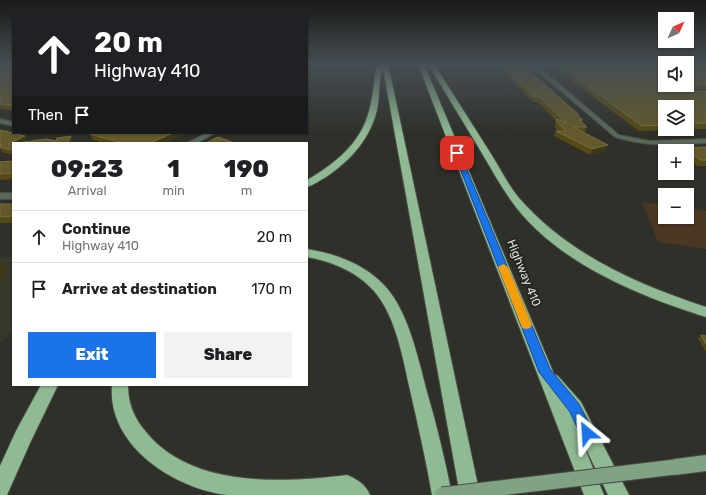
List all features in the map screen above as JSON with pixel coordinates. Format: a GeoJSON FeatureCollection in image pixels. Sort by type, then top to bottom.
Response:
{"type":"FeatureCollection","features":[{"type":"Feature","properties":{"kind":"highway"},"geometry":{"type":"LineString","coordinates":[[308,183],[338,164],[359,144],[366,133],[373,112],[376,87]]}},
{"type":"Feature","properties":{"kind":"highway"},"geometry":{"type":"LineString","coordinates":[[389,87],[470,495]]}},
{"type":"Feature","properties":{"kind":"highway","name":"Highway 410"},"geometry":{"type":"LineString","coordinates":[[430,87],[594,495]]}},
{"type":"Feature","properties":{"kind":"highway"},"geometry":{"type":"LineString","coordinates":[[445,87],[514,198],[524,211],[544,230],[568,249],[618,278],[671,301],[706,312]]}},
{"type":"Feature","properties":{"kind":"highway"},"geometry":{"type":"LineString","coordinates":[[308,253],[329,257],[348,265],[365,275],[390,302],[406,340],[434,452],[442,495]]}},
{"type":"Feature","properties":{"kind":"highway"},"geometry":{"type":"LineString","coordinates":[[545,372],[575,408],[619,495]]}},
{"type":"Feature","properties":{"kind":"highway"},"geometry":{"type":"LineString","coordinates":[[0,488],[23,437],[49,386]]}},
{"type":"Feature","properties":{"kind":"highway"},"geometry":{"type":"LineString","coordinates":[[120,386],[123,411],[137,439],[151,453],[164,462],[185,472],[222,484],[242,488],[276,491],[347,485],[360,495]]}},
{"type":"Feature","properties":{"kind":"main road"},"geometry":{"type":"LineString","coordinates":[[442,495],[706,463]]}},
{"type":"Feature","properties":{"kind":"street"},"geometry":{"type":"LineString","coordinates":[[560,87],[617,136],[632,142],[650,143],[706,141]]}},
{"type":"Feature","properties":{"kind":"street"},"geometry":{"type":"LineString","coordinates":[[0,121],[12,124]]}},
{"type":"Feature","properties":{"kind":"street"},"geometry":{"type":"LineString","coordinates":[[193,142],[210,134]]}},
{"type":"Feature","properties":{"kind":"street"},"geometry":{"type":"LineString","coordinates":[[0,196],[12,196]]}},
{"type":"Feature","properties":{"kind":"shaded area"},"geometry":{"type":"Polygon","coordinates":[[[642,202],[658,204],[658,224],[694,224],[694,209],[706,211],[706,249],[658,242],[642,202]]]}},
{"type":"Feature","properties":{"kind":"shaded area"},"geometry":{"type":"Polygon","coordinates":[[[12,256],[12,332],[0,343],[0,257],[12,256]]]}},
{"type":"Feature","properties":{"kind":"building"},"geometry":{"type":"Polygon","coordinates":[[[0,87],[12,87],[12,106],[0,104],[0,87]]]}},
{"type":"Feature","properties":{"kind":"building"},"geometry":{"type":"Polygon","coordinates":[[[524,87],[548,87],[579,115],[577,115],[583,120],[579,120],[587,127],[573,127],[608,145],[592,149],[556,131],[566,131],[556,121],[557,119],[567,124],[540,97],[534,97],[524,87]]]}},
{"type":"Feature","properties":{"kind":"building"},"geometry":{"type":"Polygon","coordinates":[[[589,87],[658,87],[658,92],[706,91],[706,123],[694,124],[694,100],[658,100],[658,125],[642,126],[589,87]]]}},
{"type":"Feature","properties":{"kind":"building"},"geometry":{"type":"Polygon","coordinates":[[[0,130],[25,136],[8,144],[12,144],[12,150],[0,147],[2,145],[0,144],[0,130]]]}},
{"type":"Feature","properties":{"kind":"building"},"geometry":{"type":"Polygon","coordinates":[[[90,134],[171,134],[152,142],[119,142],[90,134]]]}},
{"type":"Feature","properties":{"kind":"building"},"geometry":{"type":"Polygon","coordinates":[[[71,136],[68,142],[24,142],[46,139],[56,141],[57,138],[71,136]]]}},
{"type":"Feature","properties":{"kind":"building"},"geometry":{"type":"Polygon","coordinates":[[[218,137],[232,142],[208,142],[218,137]]]}},
{"type":"Feature","properties":{"kind":"building"},"geometry":{"type":"Polygon","coordinates":[[[706,147],[706,160],[701,160],[694,156],[694,148],[706,147]]]}},
{"type":"Feature","properties":{"kind":"building"},"geometry":{"type":"Polygon","coordinates":[[[12,161],[12,173],[0,174],[0,162],[12,161]]]}},
{"type":"Feature","properties":{"kind":"building"},"geometry":{"type":"Polygon","coordinates":[[[0,204],[12,204],[12,216],[0,217],[0,204]]]}},
{"type":"Feature","properties":{"kind":"building"},"geometry":{"type":"Polygon","coordinates":[[[701,335],[706,336],[706,344],[701,335]]]}},
{"type":"Feature","properties":{"kind":"slow traffic"},"geometry":{"type":"LineString","coordinates":[[503,267],[526,325]]}},
{"type":"Feature","properties":{"kind":"route"},"geometry":{"type":"LineString","coordinates":[[457,153],[545,372],[575,408],[587,433]]}}]}
